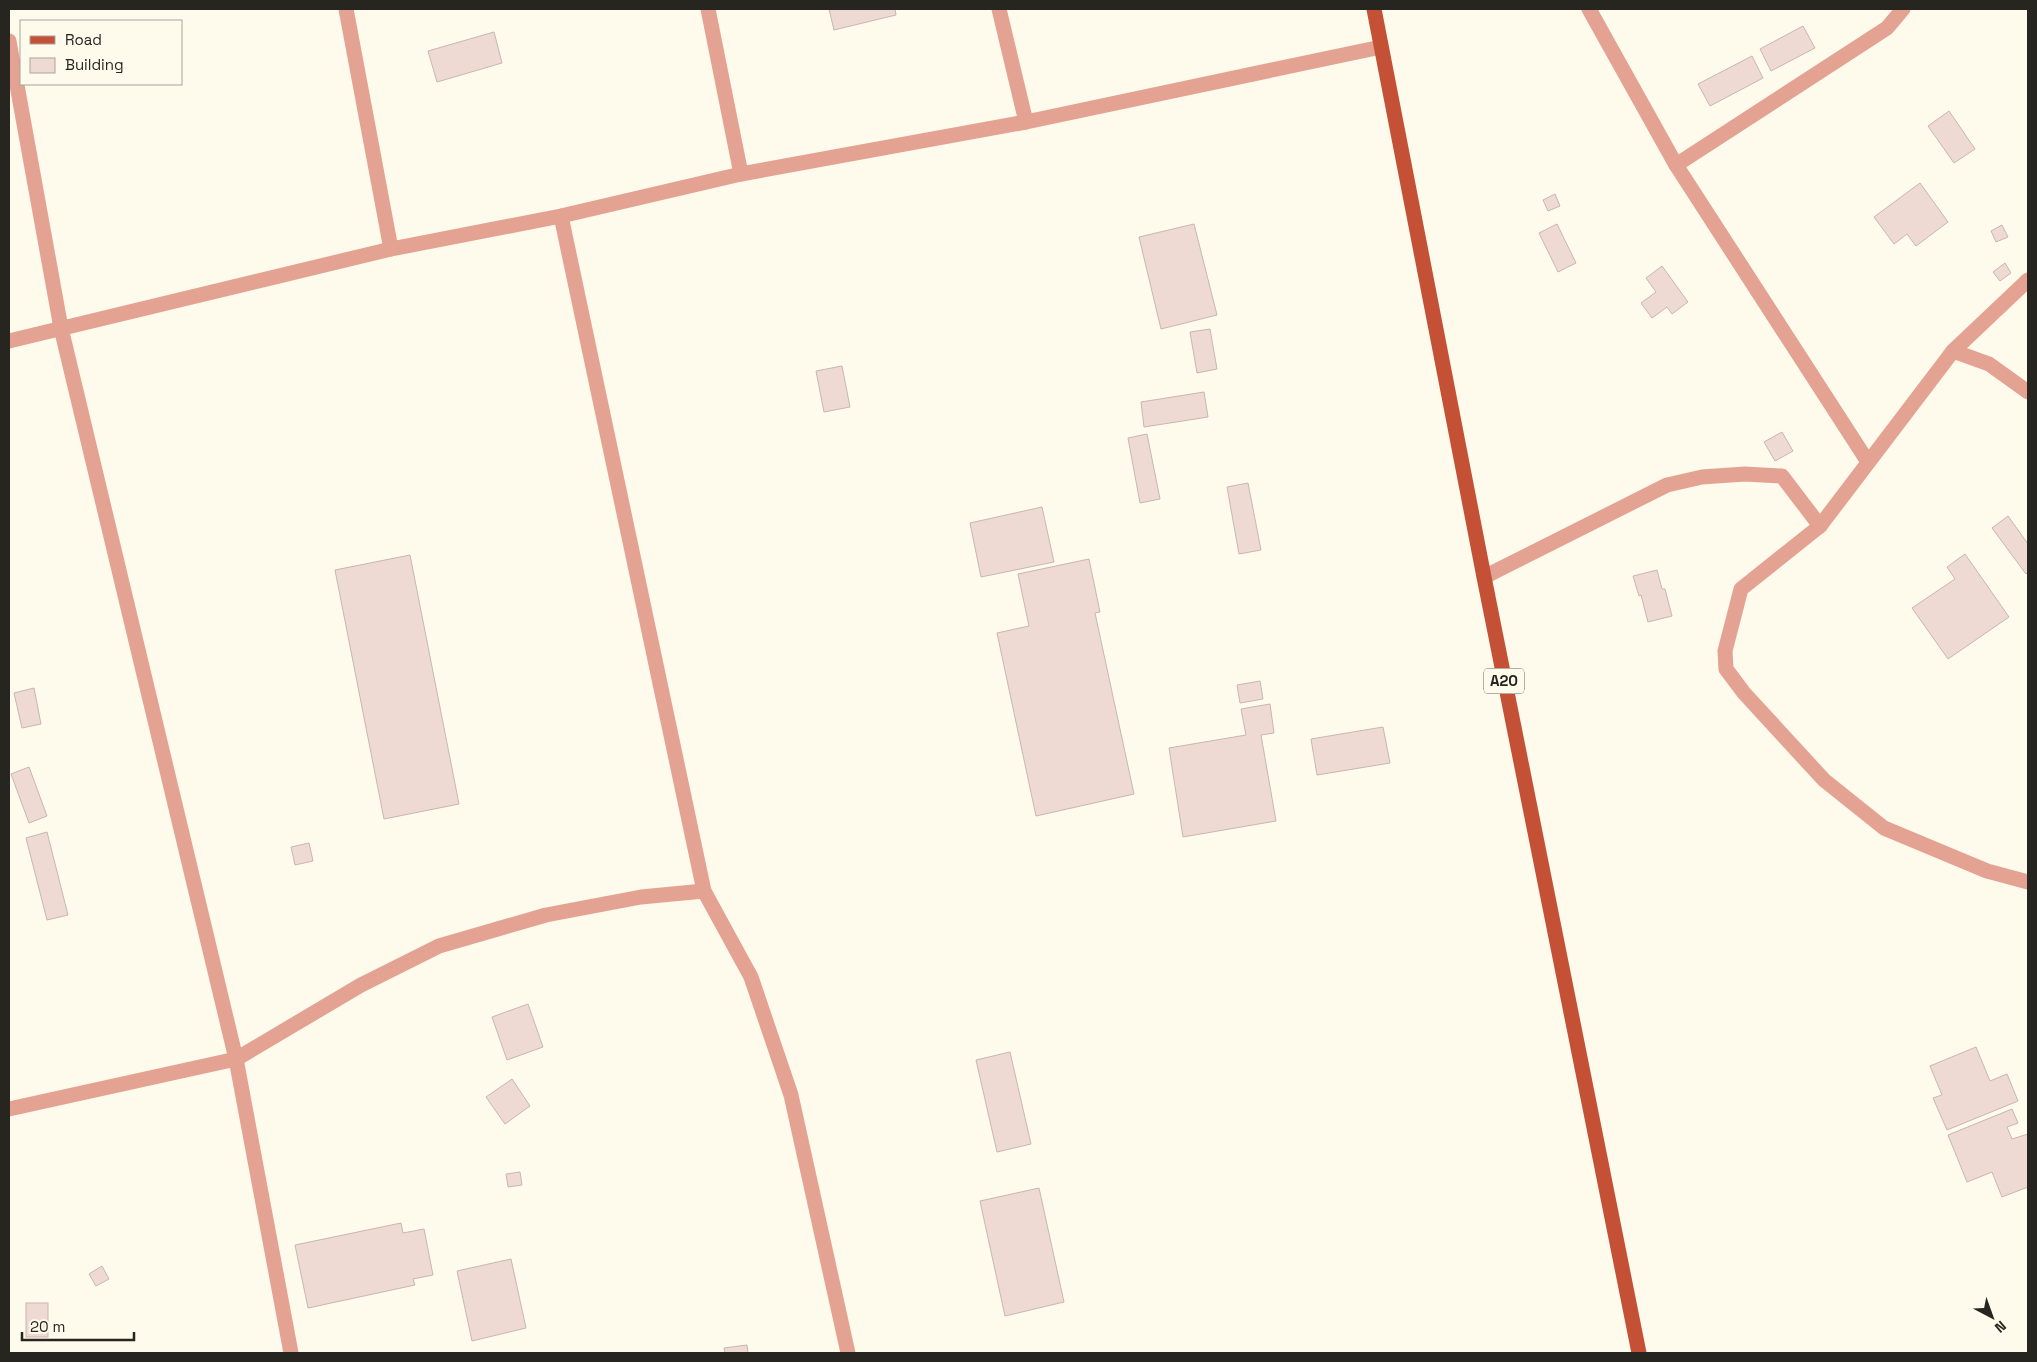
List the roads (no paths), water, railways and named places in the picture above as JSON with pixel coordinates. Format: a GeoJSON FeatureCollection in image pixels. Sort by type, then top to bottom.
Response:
{"type":"FeatureCollection","features":[{"type":"Feature","properties":{"kind":"main road","name":"A20"},"geometry":{"type":"LineString","coordinates":[[1374,9],[1484,577],[1639,1353]]}},
{"type":"Feature","properties":{"kind":"street"},"geometry":{"type":"LineString","coordinates":[[346,9],[391,249]]}},
{"type":"Feature","properties":{"kind":"street"},"geometry":{"type":"LineString","coordinates":[[708,9],[741,174]]}},
{"type":"Feature","properties":{"kind":"street"},"geometry":{"type":"LineString","coordinates":[[999,9],[1026,122]]}},
{"type":"Feature","properties":{"kind":"street"},"geometry":{"type":"LineString","coordinates":[[1589,9],[1676,164],[1868,462]]}},
{"type":"Feature","properties":{"kind":"street"},"geometry":{"type":"LineString","coordinates":[[1676,164],[1887,28],[1903,9]]}},
{"type":"Feature","properties":{"kind":"street"},"geometry":{"type":"LineString","coordinates":[[9,41],[61,328],[236,1059],[291,1353]]}},
{"type":"Feature","properties":{"kind":"street"},"geometry":{"type":"LineString","coordinates":[[9,341],[391,249],[562,216],[741,174],[1026,122],[1381,47]]}},
{"type":"Feature","properties":{"kind":"street"},"geometry":{"type":"LineString","coordinates":[[562,216],[704,891],[751,977],[791,1095],[848,1353]]}},
{"type":"Feature","properties":{"kind":"street"},"geometry":{"type":"LineString","coordinates":[[2028,280],[1954,351],[1820,526],[1742,589],[1725,651],[1726,669],[1744,693],[1824,780],[1884,828],[1987,871],[2028,882]]}},
{"type":"Feature","properties":{"kind":"street"},"geometry":{"type":"LineString","coordinates":[[1954,351],[1988,364],[2028,392]]}},
{"type":"Feature","properties":{"kind":"street"},"geometry":{"type":"LineString","coordinates":[[1484,577],[1667,485],[1702,477],[1745,474],[1782,476],[1820,526]]}},
{"type":"Feature","properties":{"kind":"street"},"geometry":{"type":"LineString","coordinates":[[9,1109],[236,1059],[361,986],[439,946],[546,915],[641,897],[704,891]]}}]}
